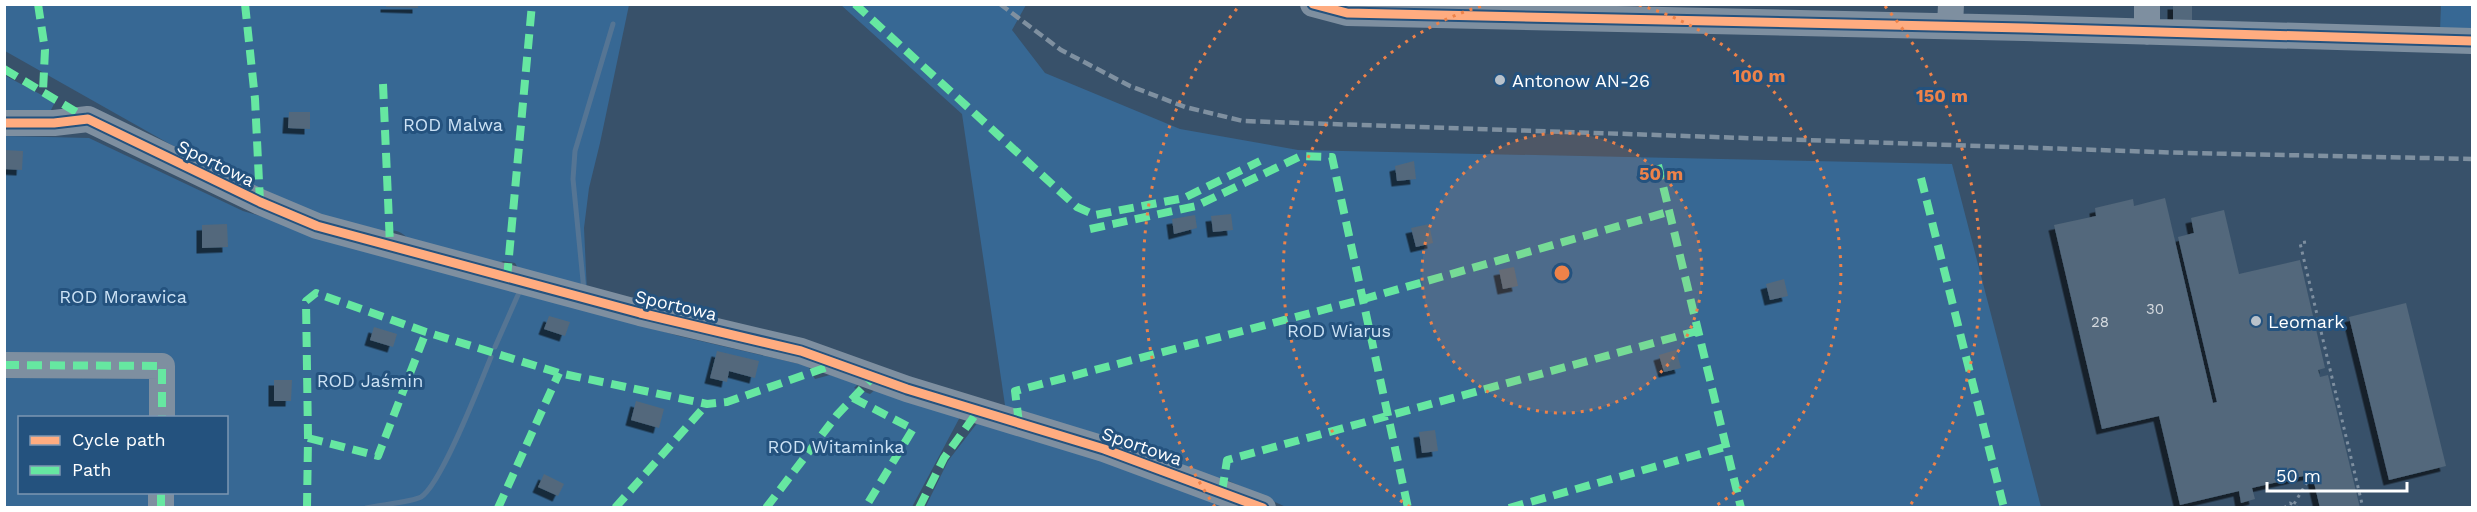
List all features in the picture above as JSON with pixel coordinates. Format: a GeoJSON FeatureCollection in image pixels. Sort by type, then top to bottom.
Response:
{"type":"FeatureCollection","features":[{"type":"Feature","properties":{"kind":"street"},"geometry":{"type":"LineString","coordinates":[[1314,4],[1347,13],[1444,9],[1950,15],[2147,32],[2472,42]]}},
{"type":"Feature","properties":{"kind":"street"},"geometry":{"type":"LineString","coordinates":[[2147,4],[2147,32]]}},
{"type":"Feature","properties":{"kind":"street","name":"Sportowa"},"geometry":{"type":"LineString","coordinates":[[4,123],[54,123],[88,119],[260,202],[317,226],[640,313],[801,351],[907,389],[1104,449],[1263,507]]}},
{"type":"Feature","properties":{"kind":"street"},"geometry":{"type":"LineString","coordinates":[[4,365],[162,366],[162,416]]}},
{"type":"Feature","properties":{"kind":"path"},"geometry":{"type":"LineString","coordinates":[[2306,242],[2300,243],[2363,507]]}},
{"type":"Feature","properties":{"kind":"path"},"geometry":{"type":"LineString","coordinates":[[2294,504],[2312,474]]}},
{"type":"Feature","properties":{"kind":"path"},"geometry":{"type":"LineString","coordinates":[[2284,507],[2289,503],[2298,507]]}},
{"type":"Feature","properties":{"kind":"green space","name":"ROD Malwa"},"geometry":{"type":"Polygon","coordinates":[[[4,5],[629,5],[589,188],[584,228],[587,292],[519,270],[515,263],[503,261],[496,265],[410,241],[397,231],[381,232],[325,217],[258,194],[5,51],[4,5]]]}},
{"type":"Feature","properties":{"kind":"green space","name":"ROD Wiarus"},"geometry":{"type":"Polygon","coordinates":[[[841,5],[1026,5],[1012,30],[1045,73],[1180,129],[1298,150],[1952,164],[2041,507],[1286,507],[1229,481],[1202,475],[1006,412],[962,114],[841,5]]]}},
{"type":"Feature","properties":{"kind":"green space"},"geometry":{"type":"Polygon","coordinates":[[[2441,5],[2472,5],[2472,31],[2440,31],[2441,5]]]}},
{"type":"Feature","properties":{"kind":"green space"},"geometry":{"type":"Polygon","coordinates":[[[4,75],[55,102],[48,116],[5,116],[4,75]]]}},
{"type":"Feature","properties":{"kind":"green space"},"geometry":{"type":"Polygon","coordinates":[[[5,136],[89,138],[243,211],[679,336],[808,366],[815,379],[830,375],[858,384],[854,388],[870,394],[876,389],[960,417],[912,507],[5,508],[5,136]]]}},
{"type":"Feature","properties":{"kind":"green space"},"geometry":{"type":"Polygon","coordinates":[[[978,422],[1040,436],[1242,508],[925,508],[948,461],[978,422]]]}},
{"type":"Feature","properties":{"kind":"building"},"geometry":{"type":"Polygon","coordinates":[[[386,4],[418,4],[418,8],[386,7],[386,4]]]}},
{"type":"Feature","properties":{"kind":"building"},"geometry":{"type":"Polygon","coordinates":[[[2173,4],[2192,4],[2192,22],[2173,22],[2173,4]]]}},
{"type":"Feature","properties":{"kind":"building"},"geometry":{"type":"Polygon","coordinates":[[[289,112],[310,112],[310,129],[288,128],[289,112]]]}},
{"type":"Feature","properties":{"kind":"building"},"geometry":{"type":"Polygon","coordinates":[[[4,150],[23,151],[22,170],[4,169],[4,150]]]}},
{"type":"Feature","properties":{"kind":"building"},"geometry":{"type":"Polygon","coordinates":[[[1414,161],[1416,179],[1397,181],[1395,166],[1414,161]]]}},
{"type":"Feature","properties":{"kind":"building"},"geometry":{"type":"Polygon","coordinates":[[[2165,198],[2213,403],[2217,402],[2178,237],[2194,233],[2191,218],[2224,210],[2239,274],[2300,260],[2325,368],[2318,370],[2320,377],[2328,375],[2360,508],[2320,508],[2312,474],[2252,488],[2255,499],[2241,503],[2239,491],[2180,505],[2159,416],[2102,429],[2054,225],[2096,216],[2095,208],[2133,199],[2134,206],[2165,198]]]}},
{"type":"Feature","properties":{"kind":"building"},"geometry":{"type":"Polygon","coordinates":[[[1231,214],[1233,230],[1213,232],[1211,216],[1231,214]]]}},
{"type":"Feature","properties":{"kind":"building"},"geometry":{"type":"Polygon","coordinates":[[[1195,215],[1197,228],[1174,234],[1172,219],[1195,215]]]}},
{"type":"Feature","properties":{"kind":"building"},"geometry":{"type":"Polygon","coordinates":[[[227,224],[228,247],[202,248],[202,225],[227,224]]]}},
{"type":"Feature","properties":{"kind":"building"},"geometry":{"type":"Polygon","coordinates":[[[1429,224],[1433,243],[1416,247],[1411,228],[1429,224]]]}},
{"type":"Feature","properties":{"kind":"building"},"geometry":{"type":"Polygon","coordinates":[[[1514,267],[1518,286],[1503,289],[1499,270],[1514,267]]]}},
{"type":"Feature","properties":{"kind":"building"},"geometry":{"type":"Polygon","coordinates":[[[1784,279],[1788,296],[1770,300],[1766,284],[1784,279]]]}},
{"type":"Feature","properties":{"kind":"building"},"geometry":{"type":"Polygon","coordinates":[[[2406,303],[2446,466],[2389,480],[2349,317],[2406,303]]]}},
{"type":"Feature","properties":{"kind":"building"},"geometry":{"type":"Polygon","coordinates":[[[549,316],[570,322],[565,336],[544,329],[549,316]]]}},
{"type":"Feature","properties":{"kind":"building"},"geometry":{"type":"Polygon","coordinates":[[[374,327],[397,334],[393,347],[370,340],[374,327]]]}},
{"type":"Feature","properties":{"kind":"building"},"geometry":{"type":"Polygon","coordinates":[[[1676,350],[1681,368],[1664,372],[1659,355],[1676,350]]]}},
{"type":"Feature","properties":{"kind":"building"},"geometry":{"type":"Polygon","coordinates":[[[717,351],[759,361],[755,378],[729,371],[727,382],[710,378],[717,351]]]}},
{"type":"Feature","properties":{"kind":"building"},"geometry":{"type":"Polygon","coordinates":[[[274,380],[292,380],[291,401],[274,401],[274,380]]]}},
{"type":"Feature","properties":{"kind":"building"},"geometry":{"type":"Polygon","coordinates":[[[636,401],[664,409],[659,428],[631,420],[636,401]]]}},
{"type":"Feature","properties":{"kind":"building"},"geometry":{"type":"Polygon","coordinates":[[[1435,430],[1438,451],[1422,453],[1419,432],[1435,430]]]}},
{"type":"Feature","properties":{"kind":"building"},"geometry":{"type":"Polygon","coordinates":[[[544,474],[564,484],[558,496],[538,487],[544,474]]]}},
{"type":"Feature","properties":{"kind":"waterway"},"geometry":{"type":"LineString","coordinates":[[584,291],[573,179],[575,151],[613,24]]}},
{"type":"Feature","properties":{"kind":"waterway"},"geometry":{"type":"LineString","coordinates":[[495,347],[521,288]]}},
{"type":"Feature","properties":{"kind":"waterway"},"geometry":{"type":"LineString","coordinates":[[366,508],[417,499],[429,489],[449,455],[491,357]]}},
{"type":"Feature","properties":{"kind":"railway"},"geometry":{"type":"LineString","coordinates":[[1000,4],[1061,50],[1130,86],[1185,107],[1243,121],[2187,153],[2472,159]]}},
{"type":"Feature","properties":{"kind":"marked path"},"geometry":{"type":"LineString","coordinates":[[38,4],[45,50],[43,91]]}},
{"type":"Feature","properties":{"kind":"marked path"},"geometry":{"type":"LineString","coordinates":[[245,4],[255,99],[260,202]]}},
{"type":"Feature","properties":{"kind":"marked path"},"geometry":{"type":"LineString","coordinates":[[507,278],[532,4]]}},
{"type":"Feature","properties":{"kind":"marked path"},"geometry":{"type":"LineString","coordinates":[[855,4],[1077,207],[1095,215],[1184,198],[1260,161]]}},
{"type":"Feature","properties":{"kind":"marked path"},"geometry":{"type":"LineString","coordinates":[[4,69],[88,119]]}},
{"type":"Feature","properties":{"kind":"marked path"},"geometry":{"type":"LineString","coordinates":[[383,84],[390,245]]}},
{"type":"Feature","properties":{"kind":"marked path"},"geometry":{"type":"LineString","coordinates":[[1090,229],[1196,206],[1301,156],[1332,157],[1408,508]]}},
{"type":"Feature","properties":{"kind":"marked path"},"geometry":{"type":"LineString","coordinates":[[1658,165],[1741,508]]}},
{"type":"Feature","properties":{"kind":"marked path"},"geometry":{"type":"LineString","coordinates":[[1921,178],[2004,508]]}},
{"type":"Feature","properties":{"kind":"marked path"},"geometry":{"type":"LineString","coordinates":[[1019,423],[1015,391],[1364,299],[1668,212]]}},
{"type":"Feature","properties":{"kind":"marked path"},"geometry":{"type":"LineString","coordinates":[[307,508],[306,301],[316,293],[426,332],[559,373],[707,404],[727,402],[836,364]]}},
{"type":"Feature","properties":{"kind":"marked path"},"geometry":{"type":"LineString","coordinates":[[1222,492],[1227,460],[1697,331]]}},
{"type":"Feature","properties":{"kind":"marked path"},"geometry":{"type":"LineString","coordinates":[[308,438],[378,456],[426,332]]}},
{"type":"Feature","properties":{"kind":"marked path"},"geometry":{"type":"LineString","coordinates":[[4,365],[162,366],[162,416]]}},
{"type":"Feature","properties":{"kind":"marked path"},"geometry":{"type":"LineString","coordinates":[[498,508],[559,373]]}},
{"type":"Feature","properties":{"kind":"marked path"},"geometry":{"type":"LineString","coordinates":[[766,508],[837,415],[873,377]]}},
{"type":"Feature","properties":{"kind":"marked path"},"geometry":{"type":"LineString","coordinates":[[853,398],[913,429],[865,508]]}},
{"type":"Feature","properties":{"kind":"marked path"},"geometry":{"type":"LineString","coordinates":[[615,508],[707,404]]}},
{"type":"Feature","properties":{"kind":"marked path"},"geometry":{"type":"LineString","coordinates":[[919,508],[944,458],[978,411]]}},
{"type":"Feature","properties":{"kind":"marked path"},"geometry":{"type":"LineString","coordinates":[[1509,508],[1725,447]]}},
{"type":"Feature","properties":{"kind":"marked path"},"geometry":{"type":"LineString","coordinates":[[161,494],[161,508]]}},
{"type":"Feature","properties":{"kind":"cycle path"},"geometry":{"type":"LineString","coordinates":[[1313,4],[1347,13],[2024,28],[2472,41]]}},
{"type":"Feature","properties":{"kind":"cycle path"},"geometry":{"type":"LineString","coordinates":[[4,123],[54,123],[88,119],[260,202],[317,226],[640,313],[801,351],[907,389],[1104,449],[1263,508]]}},
{"type":"Feature","properties":{"kind":"place","name":"Antonow AN-26"},"geometry":{"type":"Point","coordinates":[1500,80]}},
{"type":"Feature","properties":{"kind":"place","name":"Leomark"},"geometry":{"type":"Point","coordinates":[2256,321]}},
{"type":"Feature","properties":{"kind":"park label","name":"ROD Morawica"},"geometry":{"type":"Point","coordinates":[123,296]}},
{"type":"Feature","properties":{"kind":"park label","name":"ROD Jaśmin"},"geometry":{"type":"Point","coordinates":[370,380]}},
{"type":"Feature","properties":{"kind":"park label","name":"ROD Witaminka"},"geometry":{"type":"Point","coordinates":[836,446]}}]}
